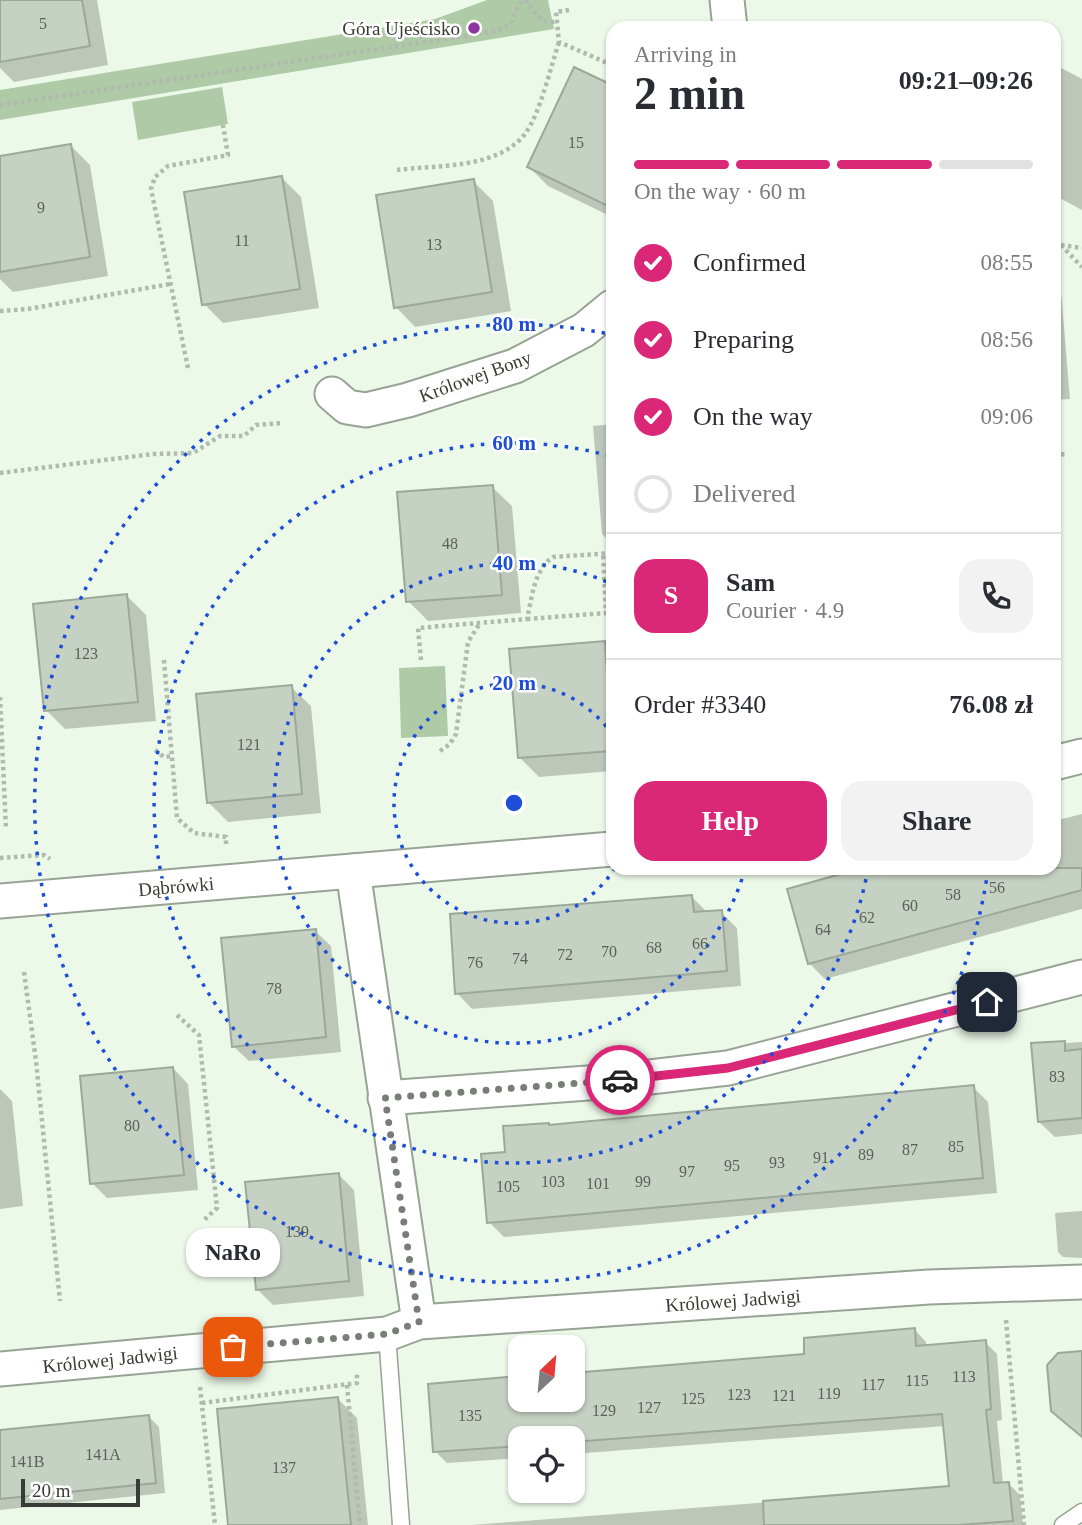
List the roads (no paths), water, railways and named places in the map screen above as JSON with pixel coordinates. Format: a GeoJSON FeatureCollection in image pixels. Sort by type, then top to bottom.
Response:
{"type":"FeatureCollection","features":[{"type":"Feature","properties":{"kind":"street"},"geometry":{"type":"LineString","coordinates":[[727,0],[729,21]]}},
{"type":"Feature","properties":{"kind":"street","name":"Królowej Bony"},"geometry":{"type":"LineString","coordinates":[[332,394],[346,407],[366,410],[408,400],[514,366],[584,330],[606,312]]}},
{"type":"Feature","properties":{"kind":"street"},"geometry":{"type":"LineString","coordinates":[[1061,761],[1082,756]]}},
{"type":"Feature","properties":{"kind":"street","name":"Dąbrówki"},"geometry":{"type":"LineString","coordinates":[[0,901],[606,850]]}},
{"type":"Feature","properties":{"kind":"street"},"geometry":{"type":"LineString","coordinates":[[353,871],[419,1322]]}},
{"type":"Feature","properties":{"kind":"street"},"geometry":{"type":"LineString","coordinates":[[385,1098],[615,1081],[728,1068],[1082,977]]}},
{"type":"Feature","properties":{"kind":"street","name":"Królowej Jadwigi"},"geometry":{"type":"LineString","coordinates":[[0,1369],[387,1334],[419,1322],[929,1287],[1082,1282]]}},
{"type":"Feature","properties":{"kind":"lane"},"geometry":{"type":"LineString","coordinates":[[387,1334],[401,1525]]}},
{"type":"Feature","properties":{"kind":"lane"},"geometry":{"type":"LineString","coordinates":[[1063,1525],[1082,1512]]}},
{"type":"Feature","properties":{"kind":"place","name":"Góra Ujeścisko"},"geometry":{"type":"Point","coordinates":[474,28]}},
{"type":"Feature","properties":{"kind":"place","name":"NaRo"},"geometry":{"type":"Point","coordinates":[233,1347]}}]}
